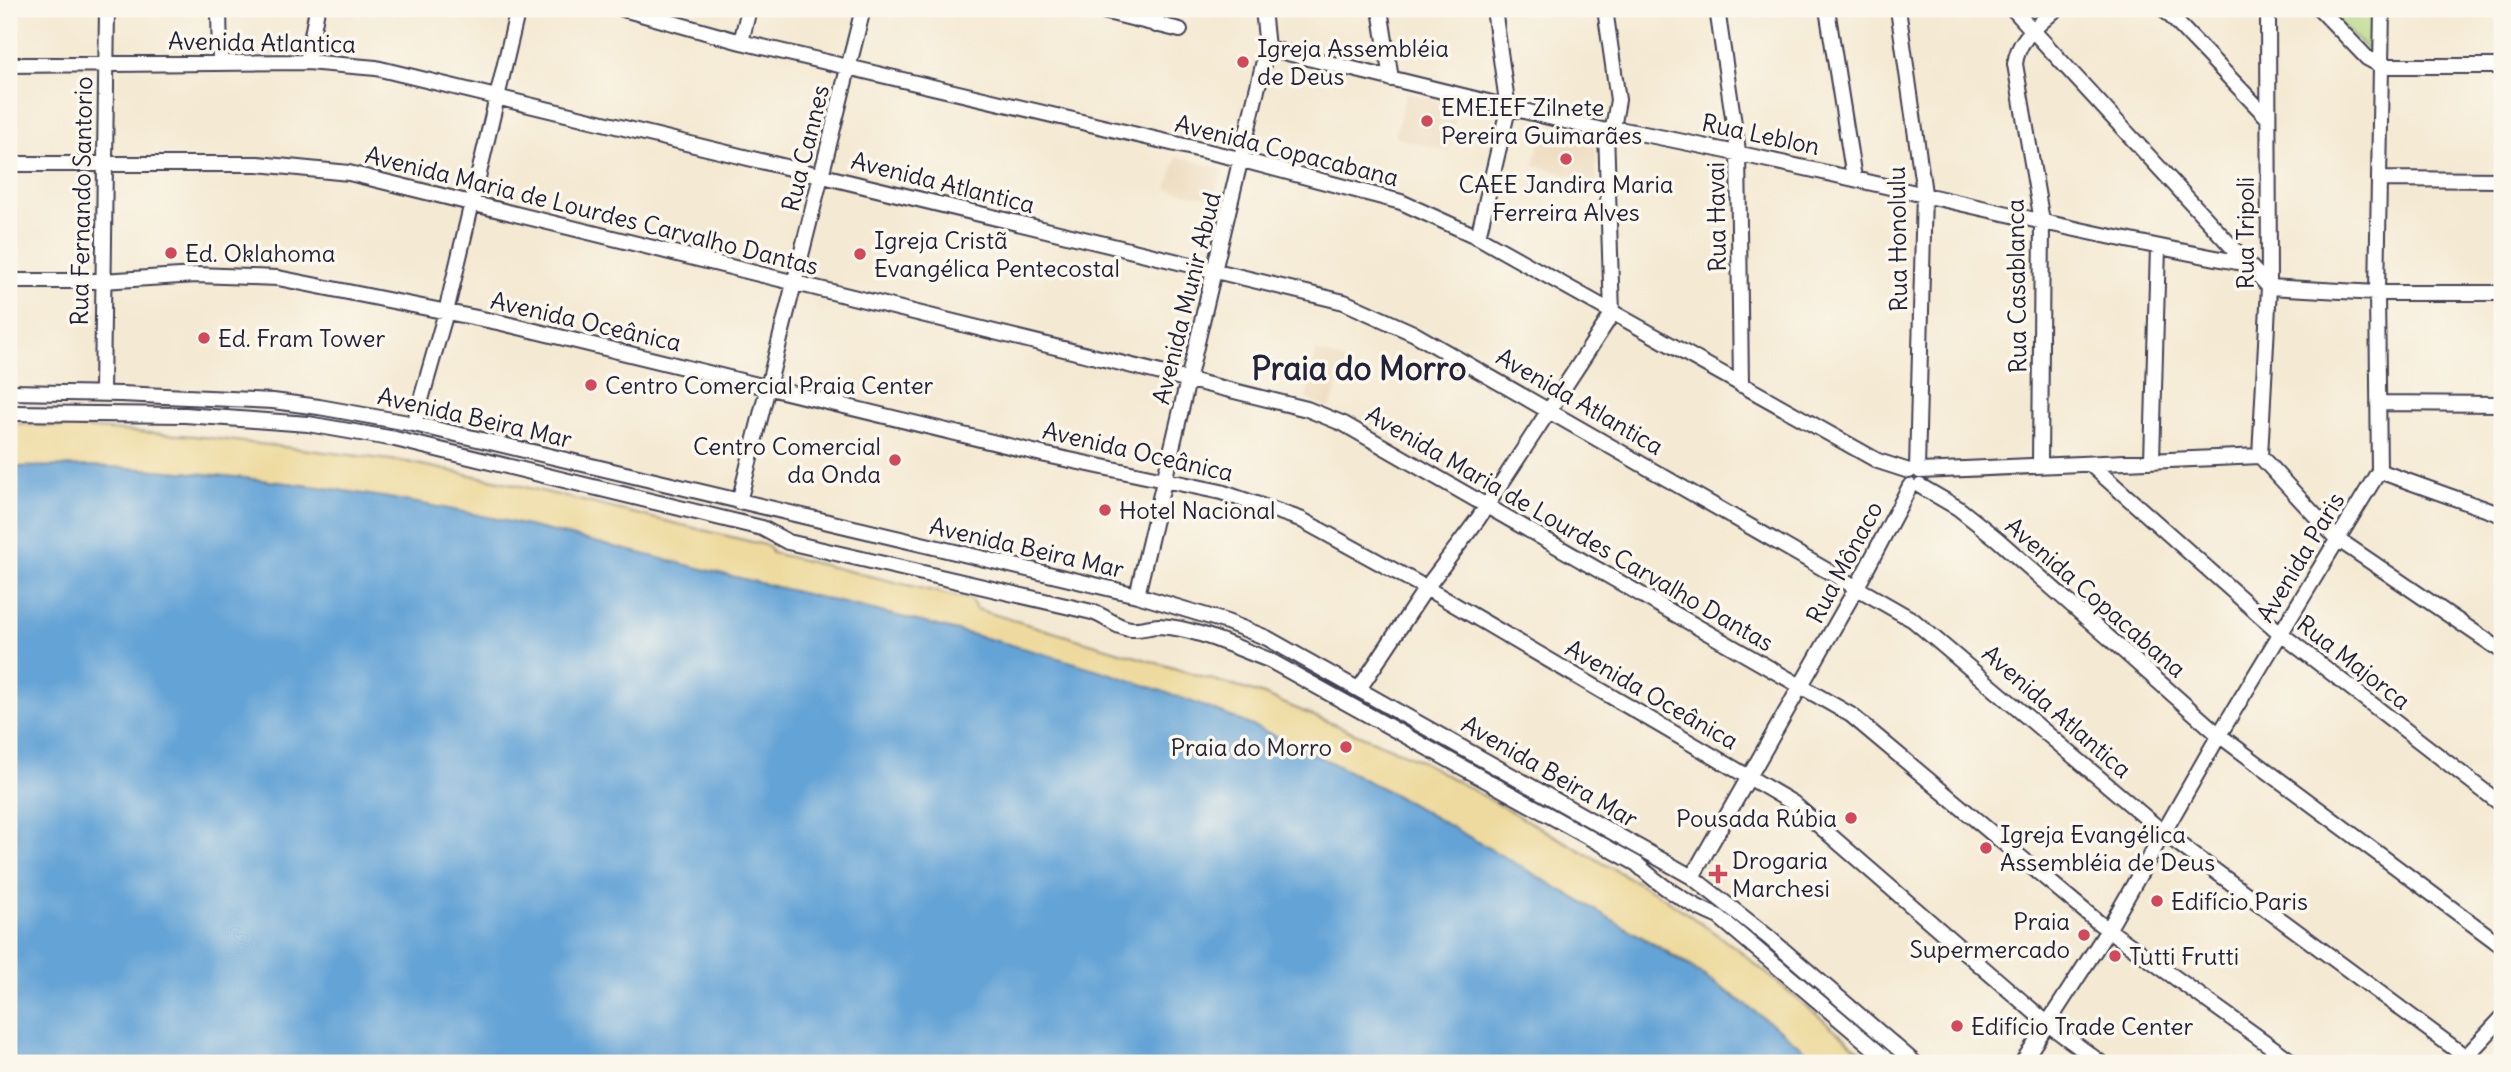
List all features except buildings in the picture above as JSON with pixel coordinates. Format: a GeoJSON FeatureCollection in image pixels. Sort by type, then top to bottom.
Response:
{"type":"FeatureCollection","features":[{"type":"Feature","properties":{"kind":"street","name":"Rua Fernando Santorio"},"geometry":{"type":"LineString","coordinates":[[102,393],[107,9]]}},
{"type":"Feature","properties":{"kind":"street"},"geometry":{"type":"LineString","coordinates":[[219,9],[220,62]]}},
{"type":"Feature","properties":{"kind":"street"},"geometry":{"type":"LineString","coordinates":[[307,62],[317,9]]}},
{"type":"Feature","properties":{"kind":"street"},"geometry":{"type":"LineString","coordinates":[[414,424],[446,312],[518,9]]}},
{"type":"Feature","properties":{"kind":"street","name":"Avenida Copacabana"},"geometry":{"type":"LineString","coordinates":[[629,9],[741,42],[1242,160],[1401,202],[1478,237],[1741,385],[1918,477],[1939,497],[1997,539],[2219,735],[2502,946]]}},
{"type":"Feature","properties":{"kind":"street"},"geometry":{"type":"LineString","coordinates":[[741,42],[749,9]]}},
{"type":"Feature","properties":{"kind":"street","name":"Rua Cannes"},"geometry":{"type":"LineString","coordinates":[[739,502],[863,9]]}},
{"type":"Feature","properties":{"kind":"street"},"geometry":{"type":"LineString","coordinates":[[1095,9],[1180,30]]}},
{"type":"Feature","properties":{"kind":"street"},"geometry":{"type":"LineString","coordinates":[[1156,25],[1158,9]]}},
{"type":"Feature","properties":{"kind":"street","name":"Avenida Munir Abud"},"geometry":{"type":"LineString","coordinates":[[1137,595],[1267,48],[1263,9]]}},
{"type":"Feature","properties":{"kind":"street"},"geometry":{"type":"LineString","coordinates":[[1380,9],[1391,79]]}},
{"type":"Feature","properties":{"kind":"street"},"geometry":{"type":"LineString","coordinates":[[1478,237],[1508,109],[1494,9]]}},
{"type":"Feature","properties":{"kind":"street"},"geometry":{"type":"LineString","coordinates":[[1359,689],[1426,588],[1485,508],[1612,314],[1610,130],[1618,100],[1605,9]]}},
{"type":"Feature","properties":{"kind":"street","name":"Rua Havai"},"geometry":{"type":"LineString","coordinates":[[1717,9],[1738,151],[1741,385]]}},
{"type":"Feature","properties":{"kind":"street"},"geometry":{"type":"LineString","coordinates":[[1828,9],[1854,178]]}},
{"type":"Feature","properties":{"kind":"street","name":"Rua Honolulu"},"geometry":{"type":"LineString","coordinates":[[1899,9],[1924,193],[1918,477]]}},
{"type":"Feature","properties":{"kind":"street"},"geometry":{"type":"LineString","coordinates":[[2013,9],[2269,286],[2377,293],[2502,293]]}},
{"type":"Feature","properties":{"kind":"street","name":"Rua Casablanca"},"geometry":{"type":"LineString","coordinates":[[2040,464],[2042,221],[2015,64],[2017,50],[2033,30],[2056,9]]}},
{"type":"Feature","properties":{"kind":"street"},"geometry":{"type":"LineString","coordinates":[[2164,9],[2267,117]]}},
{"type":"Feature","properties":{"kind":"street","name":"Rua Tripoli"},"geometry":{"type":"LineString","coordinates":[[2260,456],[2269,286],[2268,9]]}},
{"type":"Feature","properties":{"kind":"street"},"geometry":{"type":"LineString","coordinates":[[2319,9],[2367,58],[2382,66],[2502,66]]}},
{"type":"Feature","properties":{"kind":"street"},"geometry":{"type":"LineString","coordinates":[[2382,9],[2377,293],[2379,471],[2502,515]]}},
{"type":"Feature","properties":{"kind":"street","name":"Rua Leblon"},"geometry":{"type":"LineString","coordinates":[[1267,48],[1508,109],[1610,130],[1738,151],[2158,247],[2248,264]]}},
{"type":"Feature","properties":{"kind":"street","name":"Avenida Atlantica"},"geometry":{"type":"LineString","coordinates":[[9,65],[307,62],[376,68],[1344,302],[1378,316],[1549,410],[1913,620],[1953,651],[2164,833],[2467,1061]]}},
{"type":"Feature","properties":{"kind":"street","name":"Avenida Maria de Lourdes Carvalho Dantas"},"geometry":{"type":"LineString","coordinates":[[9,164],[258,164],[313,167],[349,173],[470,205],[1307,409],[1343,424],[1485,508],[1851,715],[2025,864],[2108,930],[2294,1063]]}},
{"type":"Feature","properties":{"kind":"street"},"geometry":{"type":"LineString","coordinates":[[2379,179],[2502,180]]}},
{"type":"Feature","properties":{"kind":"street"},"geometry":{"type":"LineString","coordinates":[[2151,460],[2158,247]]}},
{"type":"Feature","properties":{"kind":"street","name":"Avenida Oceânica"},"geometry":{"type":"LineString","coordinates":[[9,281],[102,281],[196,275],[278,278],[327,285],[502,323],[767,388],[1221,492],[1284,512],[1426,588],[1560,669],[1751,776],[1820,825],[2048,1024],[2101,1063]]}},
{"type":"Feature","properties":{"kind":"street","name":"Avenida Beira Mar"},"geometry":{"type":"LineString","coordinates":[[9,392],[102,393],[273,401],[414,424],[1137,595],[1227,622],[1268,638],[1692,877],[1767,936],[1914,1063]]}},
{"type":"Feature","properties":{"kind":"street"},"geometry":{"type":"LineString","coordinates":[[2378,403],[2502,404]]}},
{"type":"Feature","properties":{"kind":"street"},"geometry":{"type":"LineString","coordinates":[[9,412],[235,417],[308,424],[395,439],[762,528],[788,542],[1092,612],[1103,615],[1113,624],[1131,629],[1157,626],[1218,640],[1269,660],[1637,864],[1651,877],[1703,910],[1719,916],[1891,1063]]}},
{"type":"Feature","properties":{"kind":"street"},"geometry":{"type":"LineString","coordinates":[[1918,477],[2040,464],[2260,456],[2336,538],[2502,652]]}},
{"type":"Feature","properties":{"kind":"street","name":"Rua Majorca"},"geometry":{"type":"LineString","coordinates":[[2091,464],[2280,633],[2502,805]]}},
{"type":"Feature","properties":{"kind":"street","name":"Avenida Paris"},"geometry":{"type":"LineString","coordinates":[[2022,1063],[2108,930],[2219,735],[2379,471]]}},
{"type":"Feature","properties":{"kind":"street","name":"Rua Mônaco"},"geometry":{"type":"LineString","coordinates":[[1692,877],[1918,477]]}},
{"type":"Feature","properties":{"kind":"street"},"geometry":{"type":"LineString","coordinates":[[2467,1061],[2502,1018]]}},
{"type":"Feature","properties":{"kind":"shaded area","name":"EMEIEF Zilnete Pereira Guimarães"},"geometry":{"type":"Polygon","coordinates":[[[1406,92],[1459,105],[1448,152],[1395,137],[1406,92]]]}},
{"type":"Feature","properties":{"kind":"shaded area","name":"CAEE Jandira Maria Ferreira Alves"},"geometry":{"type":"Polygon","coordinates":[[[1544,126],[1595,140],[1597,184],[1534,165],[1544,126]]]}},
{"type":"Feature","properties":{"kind":"shaded area"},"geometry":{"type":"Polygon","coordinates":[[[1177,156],[1223,169],[1214,199],[1167,189],[1177,156]]]}},
{"type":"Feature","properties":{"kind":"shaded area"},"geometry":{"type":"Polygon","coordinates":[[[1316,351],[1347,362],[1330,408],[1306,399],[1316,351]]]}},
{"type":"Feature","properties":{"kind":"green space"},"geometry":{"type":"Polygon","coordinates":[[[2324,9],[2373,9],[2373,46],[2368,50],[2324,9]]]}},
{"type":"Feature","properties":{"kind":"sand","name":"Praia do Morro"},"geometry":{"type":"Polygon","coordinates":[[[9,423],[194,436],[407,462],[504,482],[769,546],[772,553],[971,600],[976,609],[1264,695],[1419,760],[1665,898],[1736,948],[1875,1063],[1820,1063],[1743,1002],[1677,957],[1388,791],[1234,718],[1115,675],[937,626],[432,506],[320,487],[208,474],[95,466],[9,467],[9,423]]]}},
{"type":"Feature","properties":{"kind":"water"},"geometry":{"type":"Polygon","coordinates":[[[95,466],[221,475],[304,485],[467,513],[989,639],[1114,675],[1175,696],[1236,719],[1317,755],[1473,839],[1689,967],[1756,1012],[1820,1063],[9,1063],[9,467],[95,466]]]}},
{"type":"Feature","properties":{"kind":"place","name":"Igreja Assembléia de Deus"},"geometry":{"type":"Point","coordinates":[1243,62]}},
{"type":"Feature","properties":{"kind":"place","name":"EMEIEF Zilnete Pereira Guimarães"},"geometry":{"type":"Point","coordinates":[1427,121]}},
{"type":"Feature","properties":{"kind":"place","name":"CAEE Jandira Maria Ferreira Alves"},"geometry":{"type":"Point","coordinates":[1566,159]}},
{"type":"Feature","properties":{"kind":"place","name":"Ed. Oklahoma"},"geometry":{"type":"Point","coordinates":[171,253]}},
{"type":"Feature","properties":{"kind":"place","name":"Igreja Cristã Evangélica Pentecostal"},"geometry":{"type":"Point","coordinates":[860,254]}},
{"type":"Feature","properties":{"kind":"place","name":"Ed. Fram Tower"},"geometry":{"type":"Point","coordinates":[204,338]}},
{"type":"Feature","properties":{"kind":"place","name":"Centro Comercial Praia Center"},"geometry":{"type":"Point","coordinates":[591,385]}},
{"type":"Feature","properties":{"kind":"place","name":"Centro Comercial da Onda"},"geometry":{"type":"Point","coordinates":[895,460]}},
{"type":"Feature","properties":{"kind":"place","name":"Hotel Nacional"},"geometry":{"type":"Point","coordinates":[1105,510]}},
{"type":"Feature","properties":{"kind":"place","name":"Praia do Morro"},"geometry":{"type":"Point","coordinates":[1346,747]}},
{"type":"Feature","properties":{"kind":"place","name":"Pousada Rúbia"},"geometry":{"type":"Point","coordinates":[1851,818]}},
{"type":"Feature","properties":{"kind":"place","name":"Igreja Evangélica Assembléia de Deus"},"geometry":{"type":"Point","coordinates":[1986,848]}},
{"type":"Feature","properties":{"kind":"place","name":"Drogaria Marchesi"},"geometry":{"type":"Point","coordinates":[1718,874]}},
{"type":"Feature","properties":{"kind":"place","name":"Edifício Paris"},"geometry":{"type":"Point","coordinates":[2157,901]}},
{"type":"Feature","properties":{"kind":"place","name":"Praia Supermercado"},"geometry":{"type":"Point","coordinates":[2084,935]}},
{"type":"Feature","properties":{"kind":"place","name":"Tutti Frutti"},"geometry":{"type":"Point","coordinates":[2115,956]}},
{"type":"Feature","properties":{"kind":"place","name":"Edifício Trade Center"},"geometry":{"type":"Point","coordinates":[1957,1026]}},
{"type":"Feature","properties":{"kind":"district","name":"Praia do Morro"},"geometry":{"type":"Point","coordinates":[1359,368]}}]}
